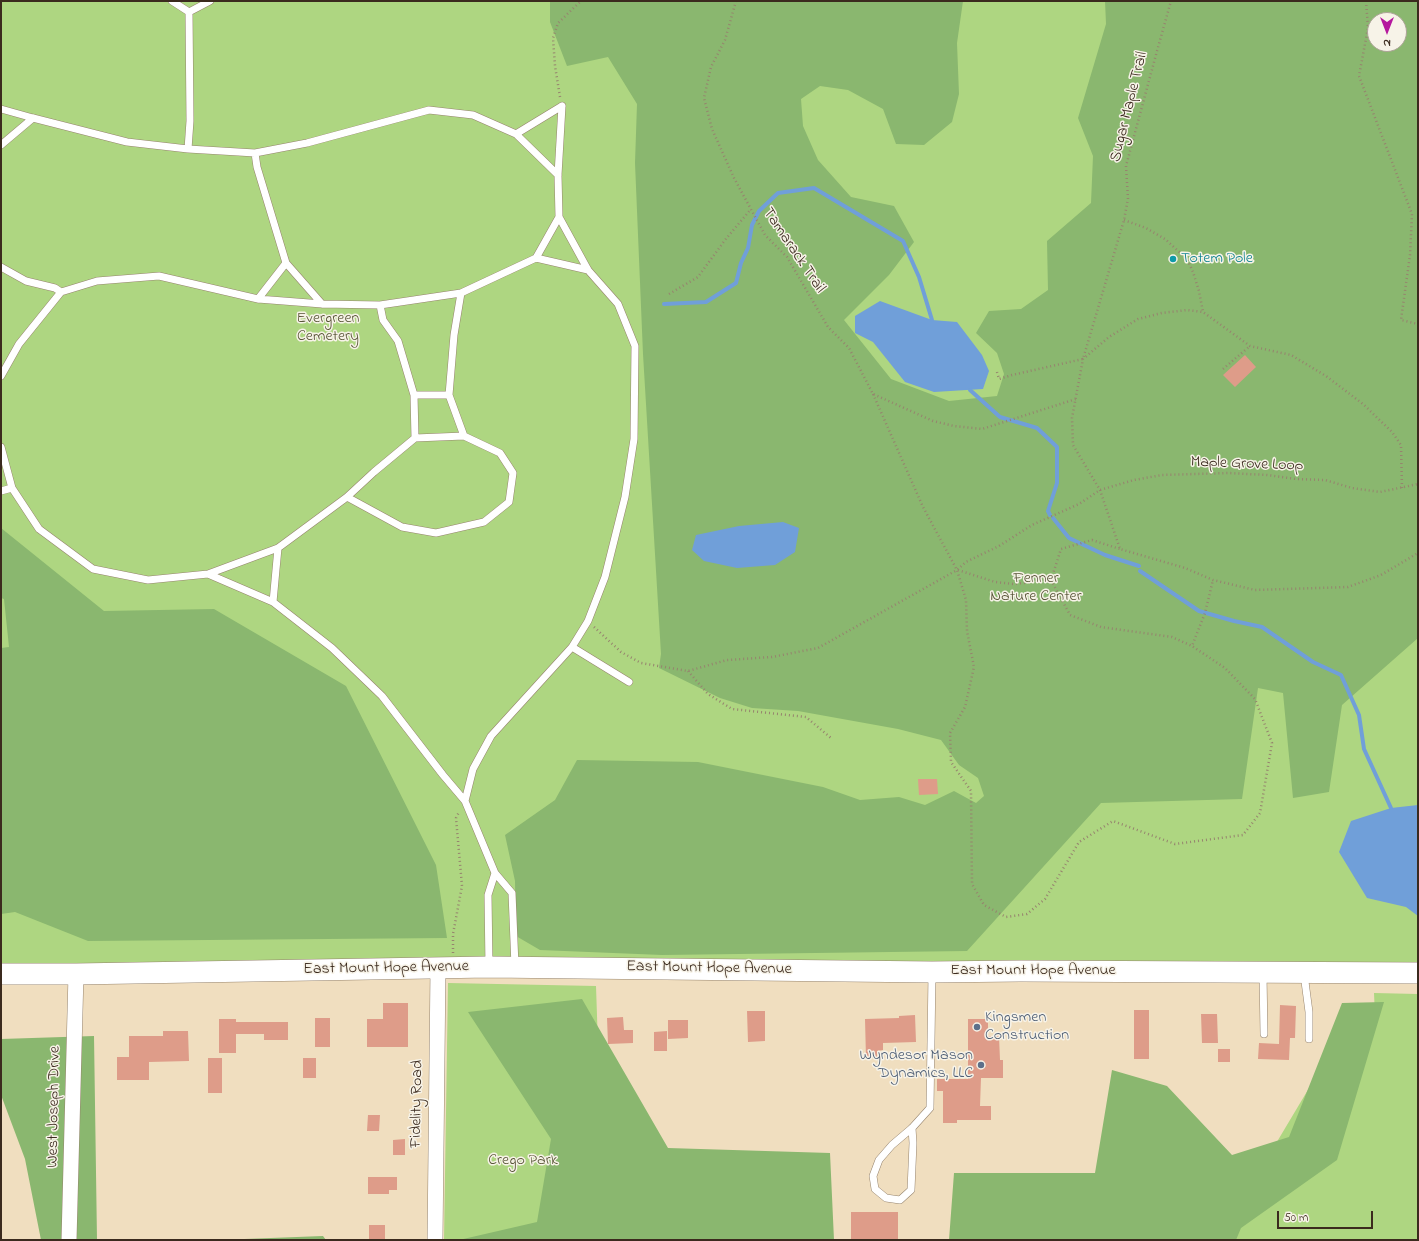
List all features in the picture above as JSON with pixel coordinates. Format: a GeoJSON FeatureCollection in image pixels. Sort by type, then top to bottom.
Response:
{"type":"FeatureCollection","features":[{"type":"Feature","properties":{"kind":"street","name":"East Mount Hope Avenue"},"geometry":{"type":"LineString","coordinates":[[1,974],[76,974],[445,962],[489,967],[932,972],[1418,972]]}},
{"type":"Feature","properties":{"kind":"street","name":"Fidelity Road"},"geometry":{"type":"LineString","coordinates":[[435,1240],[445,962]]}},
{"type":"Feature","properties":{"kind":"street","name":"West Joseph Drive"},"geometry":{"type":"LineString","coordinates":[[69,1240],[76,974]]}},
{"type":"Feature","properties":{"kind":"lane"},"geometry":{"type":"LineString","coordinates":[[172,1],[188,12]]}},
{"type":"Feature","properties":{"kind":"lane"},"geometry":{"type":"LineString","coordinates":[[188,12],[210,1]]}},
{"type":"Feature","properties":{"kind":"lane"},"geometry":{"type":"LineString","coordinates":[[188,12],[190,121],[188,149]]}},
{"type":"Feature","properties":{"kind":"lane"},"geometry":{"type":"LineString","coordinates":[[516,134],[562,106]]}},
{"type":"Feature","properties":{"kind":"lane"},"geometry":{"type":"LineString","coordinates":[[465,801],[474,769],[491,736],[572,647],[588,621],[605,577],[625,497],[634,439],[635,346],[618,304],[588,270],[560,217],[558,175],[562,106]]}},
{"type":"Feature","properties":{"kind":"lane"},"geometry":{"type":"LineString","coordinates":[[1,109],[127,142],[188,149],[255,153],[307,143],[429,110],[473,115],[516,134],[558,175]]}},
{"type":"Feature","properties":{"kind":"lane"},"geometry":{"type":"LineString","coordinates":[[1,145],[33,118]]}},
{"type":"Feature","properties":{"kind":"lane"},"geometry":{"type":"LineString","coordinates":[[255,153],[257,167],[286,263],[322,304]]}},
{"type":"Feature","properties":{"kind":"lane"},"geometry":{"type":"LineString","coordinates":[[1,376],[19,344],[61,292],[98,281],[159,276],[258,299],[322,304],[380,305],[461,293],[536,258],[560,217]]}},
{"type":"Feature","properties":{"kind":"lane"},"geometry":{"type":"LineString","coordinates":[[536,258],[588,270]]}},
{"type":"Feature","properties":{"kind":"lane"},"geometry":{"type":"LineString","coordinates":[[258,299],[286,263]]}},
{"type":"Feature","properties":{"kind":"lane"},"geometry":{"type":"LineString","coordinates":[[1,268],[26,281],[55,288],[61,292]]}},
{"type":"Feature","properties":{"kind":"lane"},"geometry":{"type":"LineString","coordinates":[[461,293],[454,335],[449,395],[464,436]]}},
{"type":"Feature","properties":{"kind":"lane"},"geometry":{"type":"LineString","coordinates":[[380,305],[383,320],[398,341],[414,395],[415,438]]}},
{"type":"Feature","properties":{"kind":"lane"},"geometry":{"type":"LineString","coordinates":[[414,395],[449,395]]}},
{"type":"Feature","properties":{"kind":"lane"},"geometry":{"type":"LineString","coordinates":[[1,447],[12,488],[39,529],[93,569],[148,580],[208,574],[278,548],[347,497],[415,438],[464,436],[500,453],[513,473],[509,502],[484,522],[436,533],[402,527],[347,497]]}},
{"type":"Feature","properties":{"kind":"lane"},"geometry":{"type":"LineString","coordinates":[[1,491],[12,488]]}},
{"type":"Feature","properties":{"kind":"lane"},"geometry":{"type":"LineString","coordinates":[[274,602],[278,548]]}},
{"type":"Feature","properties":{"kind":"lane"},"geometry":{"type":"LineString","coordinates":[[208,574],[274,602],[332,648],[382,696],[465,801],[495,873],[512,893],[515,967]]}},
{"type":"Feature","properties":{"kind":"lane"},"geometry":{"type":"LineString","coordinates":[[572,647],[630,682]]}},
{"type":"Feature","properties":{"kind":"lane"},"geometry":{"type":"LineString","coordinates":[[489,967],[488,895],[495,873]]}},
{"type":"Feature","properties":{"kind":"lane"},"geometry":{"type":"LineString","coordinates":[[912,1128],[913,1143],[911,1190],[900,1200],[886,1198],[876,1189],[873,1176],[879,1160],[892,1145],[912,1128],[930,1108],[932,972]]}},
{"type":"Feature","properties":{"kind":"lane"},"geometry":{"type":"LineString","coordinates":[[1263,972],[1264,1034]]}},
{"type":"Feature","properties":{"kind":"lane"},"geometry":{"type":"LineString","coordinates":[[1304,972],[1309,1012],[1309,1039]]}},
{"type":"Feature","properties":{"kind":"path"},"geometry":{"type":"LineString","coordinates":[[562,106],[555,66],[553,38],[558,23],[581,1]]}},
{"type":"Feature","properties":{"kind":"path","name":"Tamarack Trail"},"geometry":{"type":"LineString","coordinates":[[736,1],[725,40],[711,67],[704,98],[712,129],[734,178],[765,236],[787,257],[828,327],[849,348],[873,394],[923,507],[957,570],[966,600],[968,631],[974,667],[965,707],[950,733],[951,762],[971,791],[972,884],[984,904],[1006,917],[1027,914],[1044,899],[1079,842],[1113,820],[1175,844],[1243,835],[1260,813],[1272,743],[1255,698],[1225,668],[1192,646]]}},
{"type":"Feature","properties":{"kind":"path","name":"Sugar Maple Trail"},"geometry":{"type":"LineString","coordinates":[[1083,359],[1124,220],[1128,198],[1126,166],[1171,1]]}},
{"type":"Feature","properties":{"kind":"path"},"geometry":{"type":"LineString","coordinates":[[1366,1],[1368,28],[1359,76],[1412,214],[1410,255],[1402,320],[1418,324]]}},
{"type":"Feature","properties":{"kind":"path"},"geometry":{"type":"LineString","coordinates":[[669,294],[698,277],[751,209]]}},
{"type":"Feature","properties":{"kind":"path"},"geometry":{"type":"LineString","coordinates":[[1124,220],[1146,228],[1165,239],[1186,259],[1193,272],[1203,312]]}},
{"type":"Feature","properties":{"kind":"path"},"geometry":{"type":"LineString","coordinates":[[997,372],[999,379],[1083,359],[1109,337],[1138,319],[1162,313],[1187,310],[1203,312],[1250,346],[1290,354],[1326,376],[1363,404],[1392,432],[1401,445],[1402,488]]}},
{"type":"Feature","properties":{"kind":"path"},"geometry":{"type":"LineString","coordinates":[[1223,369],[1250,346]]}},
{"type":"Feature","properties":{"kind":"path"},"geometry":{"type":"LineString","coordinates":[[1083,359],[1072,418],[1073,445],[1100,490],[1120,549]]}},
{"type":"Feature","properties":{"kind":"path"},"geometry":{"type":"LineString","coordinates":[[873,394],[933,421],[954,426],[982,429],[1076,399]]}},
{"type":"Feature","properties":{"kind":"path","name":"Maple Grove Loop"},"geometry":{"type":"LineString","coordinates":[[688,670],[727,660],[772,657],[818,648],[957,570],[966,562],[999,546],[1032,525],[1079,504],[1100,490],[1134,480],[1162,475],[1228,473],[1325,480],[1352,488],[1380,492],[1418,484]]}},
{"type":"Feature","properties":{"kind":"path"},"geometry":{"type":"LineString","coordinates":[[1213,580],[1205,613],[1192,646],[1172,637],[1101,626],[1070,615],[1051,580],[1061,549],[1092,540],[1185,568],[1213,580],[1255,590],[1348,587],[1381,575],[1418,554]]}},
{"type":"Feature","properties":{"kind":"path"},"geometry":{"type":"LineString","coordinates":[[957,570],[995,582],[1014,584],[1051,580]]}},
{"type":"Feature","properties":{"kind":"path"},"geometry":{"type":"LineString","coordinates":[[588,621],[621,652],[641,664],[688,670],[708,694],[732,709],[806,717],[831,738]]}},
{"type":"Feature","properties":{"kind":"path"},"geometry":{"type":"LineString","coordinates":[[445,962],[453,934],[462,886],[456,818],[465,801]]}},
{"type":"Feature","properties":{"kind":"green space","name":"Evergreen Cemetery"},"geometry":{"type":"Polygon","coordinates":[[[1,1],[1418,1],[1418,971],[932,972],[652,958],[1,971],[1,1]]]}},
{"type":"Feature","properties":{"kind":"green space","name":"Fenner Nature Center"},"geometry":{"type":"Polygon","coordinates":[[[550,1],[963,1],[957,43],[959,94],[952,122],[924,145],[896,144],[883,109],[848,90],[820,86],[801,99],[803,126],[818,160],[851,197],[894,206],[914,242],[889,275],[844,320],[891,379],[949,401],[997,396],[1004,374],[997,353],[976,333],[989,311],[1021,309],[1048,290],[1047,241],[1091,203],[1093,156],[1078,118],[1106,24],[1105,1],[1418,1],[1418,638],[1342,705],[1329,792],[1293,798],[1283,693],[1258,688],[1242,799],[1101,803],[967,951],[662,955],[540,950],[516,936],[515,881],[505,835],[555,800],[577,760],[698,762],[823,787],[860,800],[899,797],[925,805],[954,791],[976,803],[984,796],[978,778],[959,765],[941,740],[898,729],[798,711],[752,708],[720,698],[659,668],[661,654],[643,354],[635,163],[637,104],[608,57],[567,66],[550,22],[550,1]]]}},
{"type":"Feature","properties":{"kind":"green space"},"geometry":{"type":"Polygon","coordinates":[[[1,528],[104,611],[214,609],[346,686],[436,865],[447,938],[88,941],[15,912],[1,914],[1,648],[9,647],[4,599],[1,598],[1,528]]]}},
{"type":"Feature","properties":{"kind":"green space","name":"Crego Park"},"geometry":{"type":"Polygon","coordinates":[[[448,983],[596,986],[602,1164],[819,1240],[444,1240],[448,983]]]}},
{"type":"Feature","properties":{"kind":"green space"},"geometry":{"type":"Polygon","coordinates":[[[1374,993],[1418,994],[1418,1240],[963,1240],[1253,1182],[1352,1016],[1375,1017],[1374,993]]]}},
{"type":"Feature","properties":{"kind":"green space","name":"Crego Park"},"geometry":{"type":"Polygon","coordinates":[[[582,999],[668,1148],[830,1153],[834,1240],[459,1240],[537,1222],[551,1139],[468,1012],[582,999]]]}},
{"type":"Feature","properties":{"kind":"green space"},"geometry":{"type":"Polygon","coordinates":[[[1384,1002],[1337,1160],[1241,1228],[1236,1240],[949,1240],[954,1173],[1095,1173],[1112,1070],[1167,1086],[1232,1155],[1289,1137],[1342,1003],[1384,1002]]]}},
{"type":"Feature","properties":{"kind":"green space"},"geometry":{"type":"Polygon","coordinates":[[[94,1036],[97,1240],[41,1240],[25,1159],[1,1095],[1,1039],[94,1036]]]}},
{"type":"Feature","properties":{"kind":"green space"},"geometry":{"type":"Polygon","coordinates":[[[323,1236],[326,1240],[218,1240],[323,1236]]]}},
{"type":"Feature","properties":{"kind":"water"},"geometry":{"type":"Polygon","coordinates":[[[880,301],[932,320],[957,322],[982,355],[989,371],[983,389],[934,392],[905,382],[873,342],[855,333],[855,316],[880,301]]]}},
{"type":"Feature","properties":{"kind":"water"},"geometry":{"type":"Polygon","coordinates":[[[783,522],[799,528],[795,552],[775,565],[737,568],[704,561],[692,550],[696,535],[739,526],[783,522]]]}},
{"type":"Feature","properties":{"kind":"water"},"geometry":{"type":"Polygon","coordinates":[[[1418,805],[1418,916],[1406,907],[1367,898],[1339,852],[1351,821],[1391,808],[1418,805]]]}},
{"type":"Feature","properties":{"kind":"building"},"geometry":{"type":"Polygon","coordinates":[[[1245,355],[1256,367],[1235,387],[1223,375],[1245,355]]]}},
{"type":"Feature","properties":{"kind":"building"},"geometry":{"type":"Polygon","coordinates":[[[918,779],[937,779],[938,794],[919,795],[918,779]]]}},
{"type":"Feature","properties":{"kind":"building"},"geometry":{"type":"Polygon","coordinates":[[[383,1003],[408,1003],[408,1047],[367,1047],[367,1019],[383,1019],[383,1003]]]}},
{"type":"Feature","properties":{"kind":"building"},"geometry":{"type":"Polygon","coordinates":[[[1280,1005],[1296,1006],[1295,1038],[1290,1038],[1289,1060],[1258,1059],[1259,1043],[1279,1044],[1280,1005]]]}},
{"type":"Feature","properties":{"kind":"building"},"geometry":{"type":"Polygon","coordinates":[[[1134,1010],[1149,1010],[1149,1059],[1134,1059],[1134,1010]]]}},
{"type":"Feature","properties":{"kind":"building"},"geometry":{"type":"Polygon","coordinates":[[[747,1011],[765,1011],[765,1041],[748,1042],[747,1011]]]}},
{"type":"Feature","properties":{"kind":"building"},"geometry":{"type":"Polygon","coordinates":[[[1201,1014],[1217,1014],[1218,1043],[1202,1043],[1201,1014]]]}},
{"type":"Feature","properties":{"kind":"building"},"geometry":{"type":"Polygon","coordinates":[[[915,1015],[916,1042],[883,1043],[883,1050],[877,1051],[877,1058],[866,1058],[865,1019],[899,1018],[899,1016],[915,1015]]]}},
{"type":"Feature","properties":{"kind":"building"},"geometry":{"type":"Polygon","coordinates":[[[623,1017],[624,1030],[633,1030],[633,1043],[608,1044],[607,1018],[623,1017]]]}},
{"type":"Feature","properties":{"kind":"building"},"geometry":{"type":"Polygon","coordinates":[[[315,1018],[330,1018],[330,1047],[315,1047],[315,1018]]]}},
{"type":"Feature","properties":{"kind":"building"},"geometry":{"type":"Polygon","coordinates":[[[219,1019],[236,1019],[236,1022],[288,1022],[288,1040],[264,1040],[264,1034],[236,1034],[236,1053],[219,1053],[219,1019]]]}},
{"type":"Feature","properties":{"kind":"building"},"geometry":{"type":"Polygon","coordinates":[[[968,1019],[988,1019],[988,1036],[999,1036],[1000,1060],[1003,1060],[1003,1078],[981,1078],[980,1106],[991,1106],[991,1120],[957,1120],[957,1123],[943,1123],[943,1091],[937,1091],[937,1079],[968,1079],[968,1019]]]}},
{"type":"Feature","properties":{"kind":"building"},"geometry":{"type":"Polygon","coordinates":[[[668,1020],[688,1020],[688,1038],[668,1039],[668,1020]]]}},
{"type":"Feature","properties":{"kind":"building"},"geometry":{"type":"Polygon","coordinates":[[[163,1031],[188,1031],[189,1061],[149,1062],[149,1080],[117,1080],[117,1057],[129,1057],[129,1036],[163,1036],[163,1031]]]}},
{"type":"Feature","properties":{"kind":"building"},"geometry":{"type":"Polygon","coordinates":[[[667,1031],[667,1051],[654,1051],[654,1032],[667,1031]]]}},
{"type":"Feature","properties":{"kind":"building"},"geometry":{"type":"Polygon","coordinates":[[[1218,1049],[1230,1049],[1230,1062],[1218,1062],[1218,1049]]]}},
{"type":"Feature","properties":{"kind":"building"},"geometry":{"type":"Polygon","coordinates":[[[208,1058],[222,1058],[222,1093],[208,1093],[208,1058]]]}},
{"type":"Feature","properties":{"kind":"building"},"geometry":{"type":"Polygon","coordinates":[[[303,1058],[316,1058],[316,1078],[303,1078],[303,1058]]]}},
{"type":"Feature","properties":{"kind":"building"},"geometry":{"type":"Polygon","coordinates":[[[368,1115],[380,1115],[379,1131],[367,1131],[368,1115]]]}},
{"type":"Feature","properties":{"kind":"building"},"geometry":{"type":"Polygon","coordinates":[[[405,1139],[405,1155],[393,1155],[393,1140],[405,1139]]]}},
{"type":"Feature","properties":{"kind":"building"},"geometry":{"type":"Polygon","coordinates":[[[368,1177],[397,1177],[397,1190],[389,1190],[389,1194],[368,1194],[368,1177]]]}},
{"type":"Feature","properties":{"kind":"building"},"geometry":{"type":"Polygon","coordinates":[[[851,1212],[898,1212],[898,1240],[851,1240],[851,1212]]]}},
{"type":"Feature","properties":{"kind":"building"},"geometry":{"type":"Polygon","coordinates":[[[369,1225],[385,1225],[385,1240],[369,1240],[369,1225]]]}},
{"type":"Feature","properties":{"kind":"waterway"},"geometry":{"type":"LineString","coordinates":[[664,304],[706,302],[736,283],[741,263],[748,248],[752,225],[759,211],[778,193],[814,188],[903,241],[919,277],[932,320]]}},
{"type":"Feature","properties":{"kind":"waterway"},"geometry":{"type":"LineString","coordinates":[[970,390],[1000,417],[1037,428],[1057,447],[1057,483],[1048,511],[1050,515]]}},
{"type":"Feature","properties":{"kind":"waterway"},"geometry":{"type":"LineString","coordinates":[[1053,518],[1069,538],[1105,555],[1139,566]]}},
{"type":"Feature","properties":{"kind":"waterway"},"geometry":{"type":"LineString","coordinates":[[1140,571],[1199,611],[1262,627],[1313,662],[1341,675],[1359,715],[1364,749],[1391,808]]}},
{"type":"Feature","properties":{"kind":"place","name":"Totem Pole"},"geometry":{"type":"Point","coordinates":[1173,259]}},
{"type":"Feature","properties":{"kind":"place","name":"Kingsmen Construction"},"geometry":{"type":"Point","coordinates":[977,1027]}},
{"type":"Feature","properties":{"kind":"place","name":"Wyndesor Mason Dynamics, LLC"},"geometry":{"type":"Point","coordinates":[981,1065]}}]}
